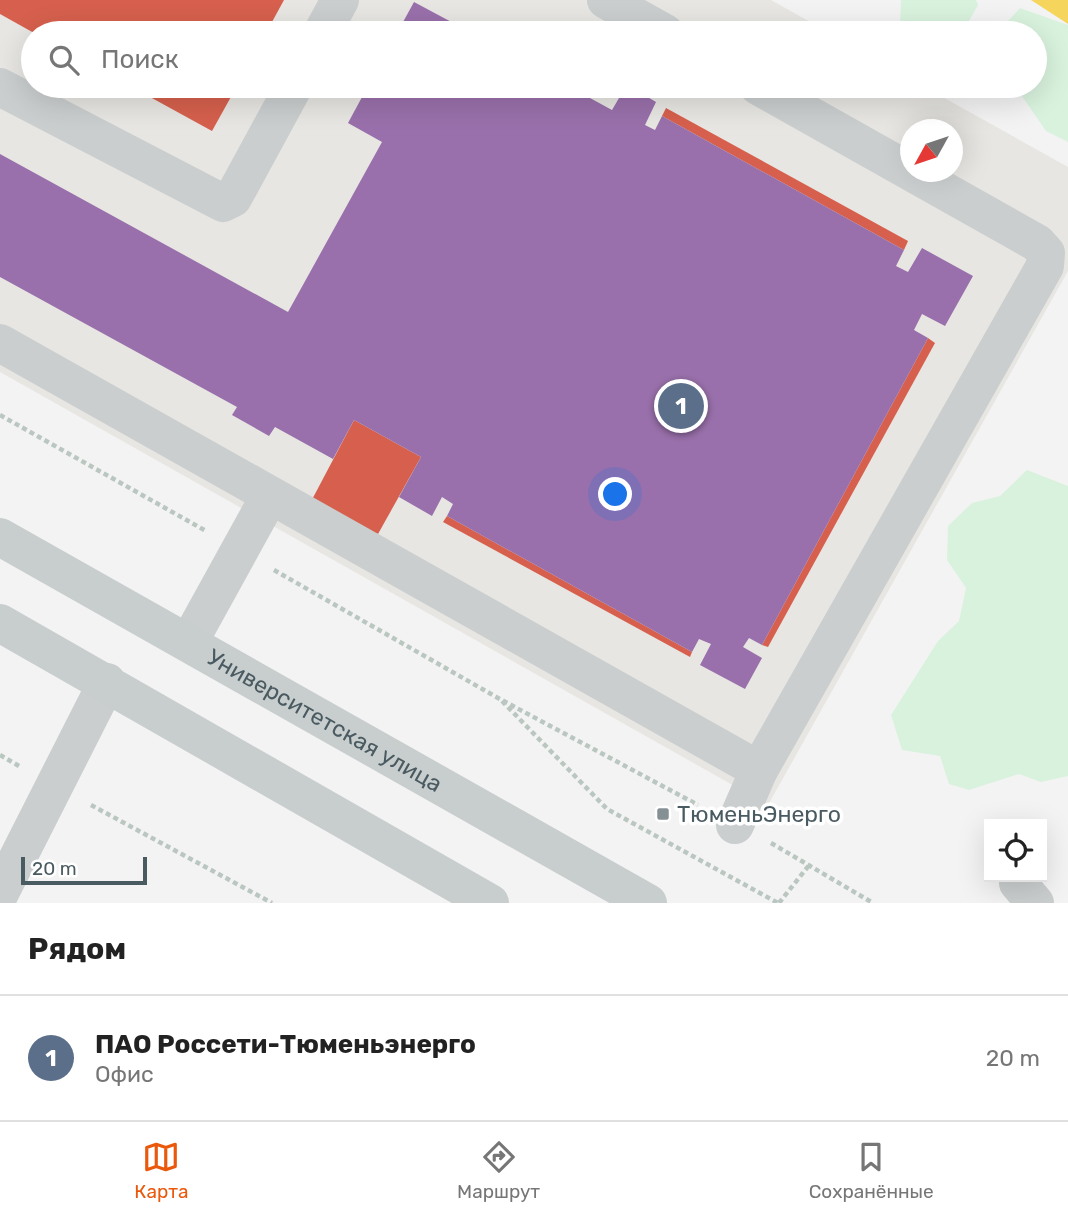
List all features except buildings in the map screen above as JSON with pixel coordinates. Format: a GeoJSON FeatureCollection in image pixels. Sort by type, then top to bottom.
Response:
{"type":"FeatureCollection","features":[{"type":"Feature","properties":{"kind":"main road","name":"Университетская улица"},"geometry":{"type":"LineString","coordinates":[[0,537],[648,903]]}},
{"type":"Feature","properties":{"kind":"main road"},"geometry":{"type":"LineString","coordinates":[[0,623],[490,903]]}},
{"type":"Feature","properties":{"kind":"lane"},"geometry":{"type":"LineString","coordinates":[[329,21],[340,0]]}},
{"type":"Feature","properties":{"kind":"lane"},"geometry":{"type":"LineString","coordinates":[[606,0],[644,21]]}},
{"type":"Feature","properties":{"kind":"lane"},"geometry":{"type":"LineString","coordinates":[[0,87],[21,98]]}},
{"type":"Feature","properties":{"kind":"lane"},"geometry":{"type":"LineString","coordinates":[[21,98],[223,203],[233,198],[287,98]]}},
{"type":"Feature","properties":{"kind":"lane"},"geometry":{"type":"LineString","coordinates":[[735,825],[760,770],[1045,266],[1045,253],[1037,243],[779,98]]}},
{"type":"Feature","properties":{"kind":"lane"},"geometry":{"type":"LineString","coordinates":[[0,343],[269,497],[760,770]]}},
{"type":"Feature","properties":{"kind":"lane"},"geometry":{"type":"LineString","coordinates":[[189,642],[242,551],[269,497]]}},
{"type":"Feature","properties":{"kind":"lane"},"geometry":{"type":"LineString","coordinates":[[0,893],[107,682]]}},
{"type":"Feature","properties":{"kind":"lane"},"geometry":{"type":"LineString","coordinates":[[1018,882],[1035,903]]}},
{"type":"Feature","properties":{"kind":"path"},"geometry":{"type":"LineString","coordinates":[[0,415],[498,698],[810,864],[873,903]]}},
{"type":"Feature","properties":{"kind":"path"},"geometry":{"type":"LineString","coordinates":[[498,698],[607,809],[778,903],[810,864]]}},
{"type":"Feature","properties":{"kind":"path"},"geometry":{"type":"LineString","coordinates":[[0,755],[272,903]]}},
{"type":"Feature","properties":{"kind":"shaded area"},"geometry":{"type":"Polygon","coordinates":[[[0,0],[771,0],[809,21],[21,21],[21,98],[944,98],[1068,167],[1068,271],[768,805],[0,372],[0,0]]]}},
{"type":"Feature","properties":{"kind":"green space"},"geometry":{"type":"Polygon","coordinates":[[[901,0],[976,0],[978,5],[969,21],[900,21],[901,0]]]}},
{"type":"Feature","properties":{"kind":"green space"},"geometry":{"type":"Polygon","coordinates":[[[1020,8],[1068,25],[1068,142],[1046,131],[1023,98],[1047,98],[1047,21],[1008,21],[1020,8]]]}},
{"type":"Feature","properties":{"kind":"green space"},"geometry":{"type":"Polygon","coordinates":[[[1027,470],[1068,486],[1068,776],[1041,782],[1019,774],[969,790],[949,784],[940,756],[902,750],[891,715],[938,641],[959,621],[966,588],[947,560],[948,526],[972,503],[1000,496],[1027,470]]]}},
{"type":"Feature","properties":{"kind":"place","name":"ПАО Россети-Тюменьэнерго"},"geometry":{"type":"Point","coordinates":[681,406]}},
{"type":"Feature","properties":{"kind":"place","name":"ТюменьЭнерго"},"geometry":{"type":"Point","coordinates":[663,814]}}]}
